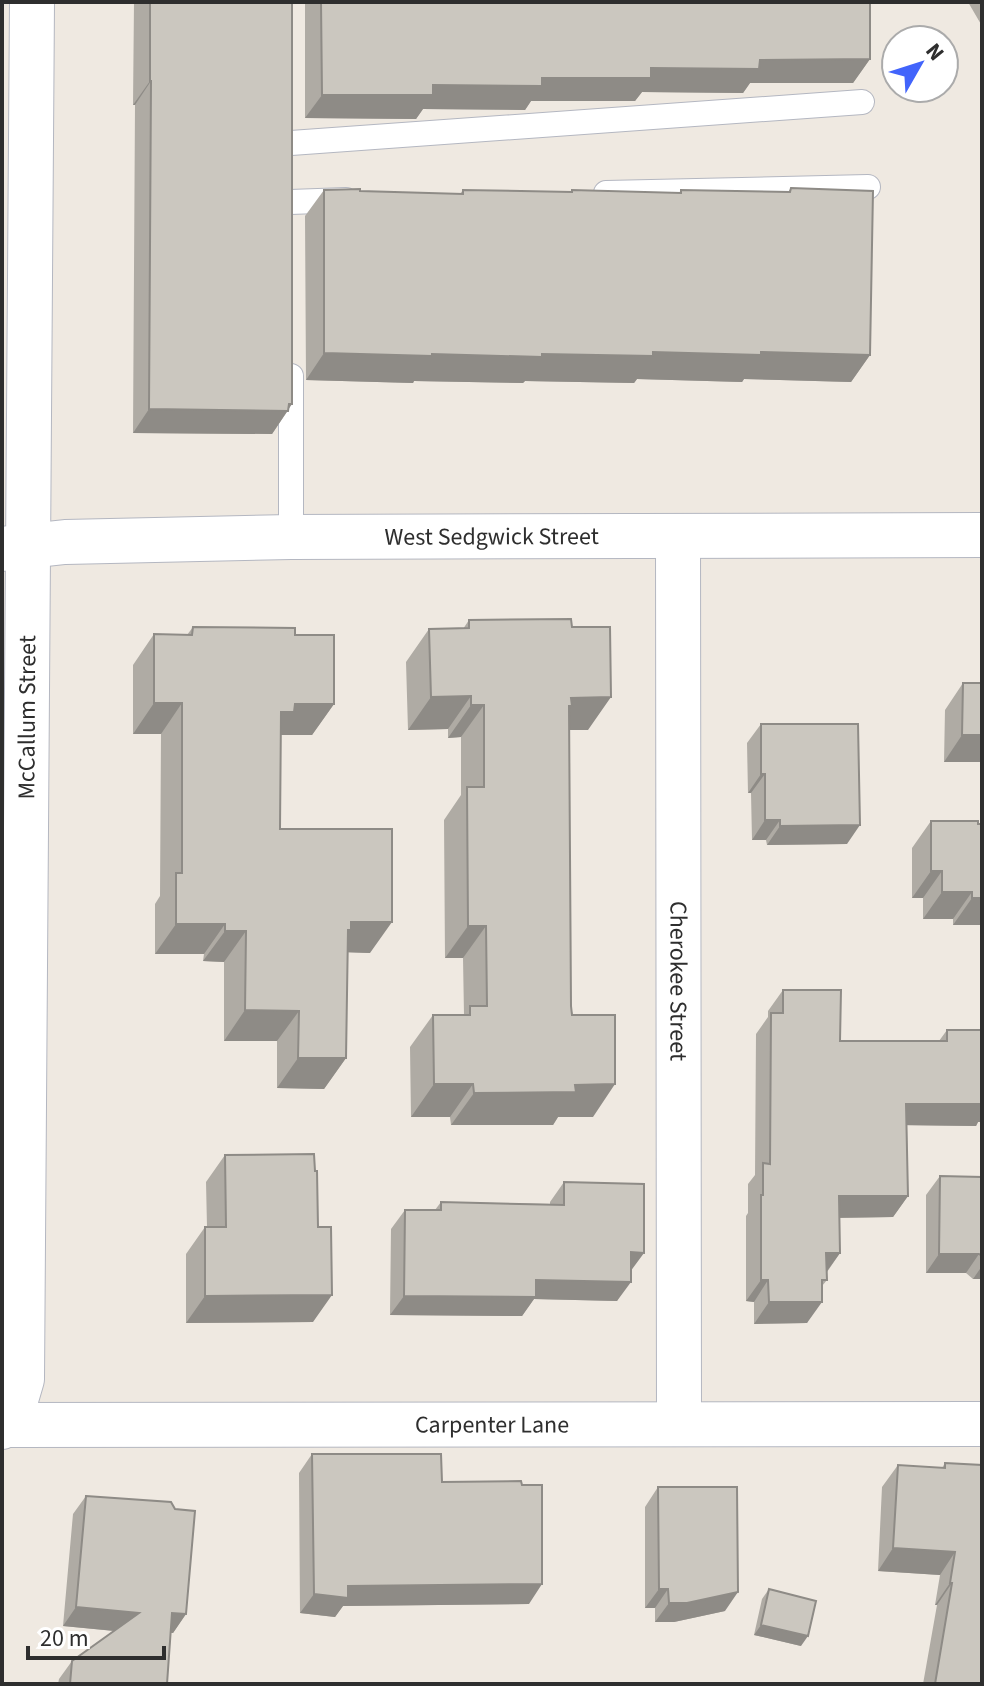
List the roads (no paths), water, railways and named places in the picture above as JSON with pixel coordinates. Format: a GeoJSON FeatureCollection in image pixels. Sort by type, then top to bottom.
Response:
{"type":"FeatureCollection","features":[{"type":"Feature","properties":{"kind":"street","name":"McCallum Street"},"geometry":{"type":"LineString","coordinates":[[2,1426],[15,1403],[22,1379],[13,1050],[15,548],[32,2]]}},
{"type":"Feature","properties":{"kind":"street","name":"West Sedgwick Street"},"geometry":{"type":"LineString","coordinates":[[15,548],[100,540],[291,537],[982,535]]}},
{"type":"Feature","properties":{"kind":"street","name":"Cherokee Street"},"geometry":{"type":"LineString","coordinates":[[678,537],[679,1424]]}},
{"type":"Feature","properties":{"kind":"street","name":"Carpenter Lane"},"geometry":{"type":"LineString","coordinates":[[2,1426],[982,1424]]}},
{"type":"Feature","properties":{"kind":"lane"},"geometry":{"type":"LineString","coordinates":[[366,199],[290,210],[291,135],[862,102]]}},
{"type":"Feature","properties":{"kind":"lane"},"geometry":{"type":"LineString","coordinates":[[584,193],[868,187]]}},
{"type":"Feature","properties":{"kind":"lane"},"geometry":{"type":"LineString","coordinates":[[291,355],[291,537]]}}]}
